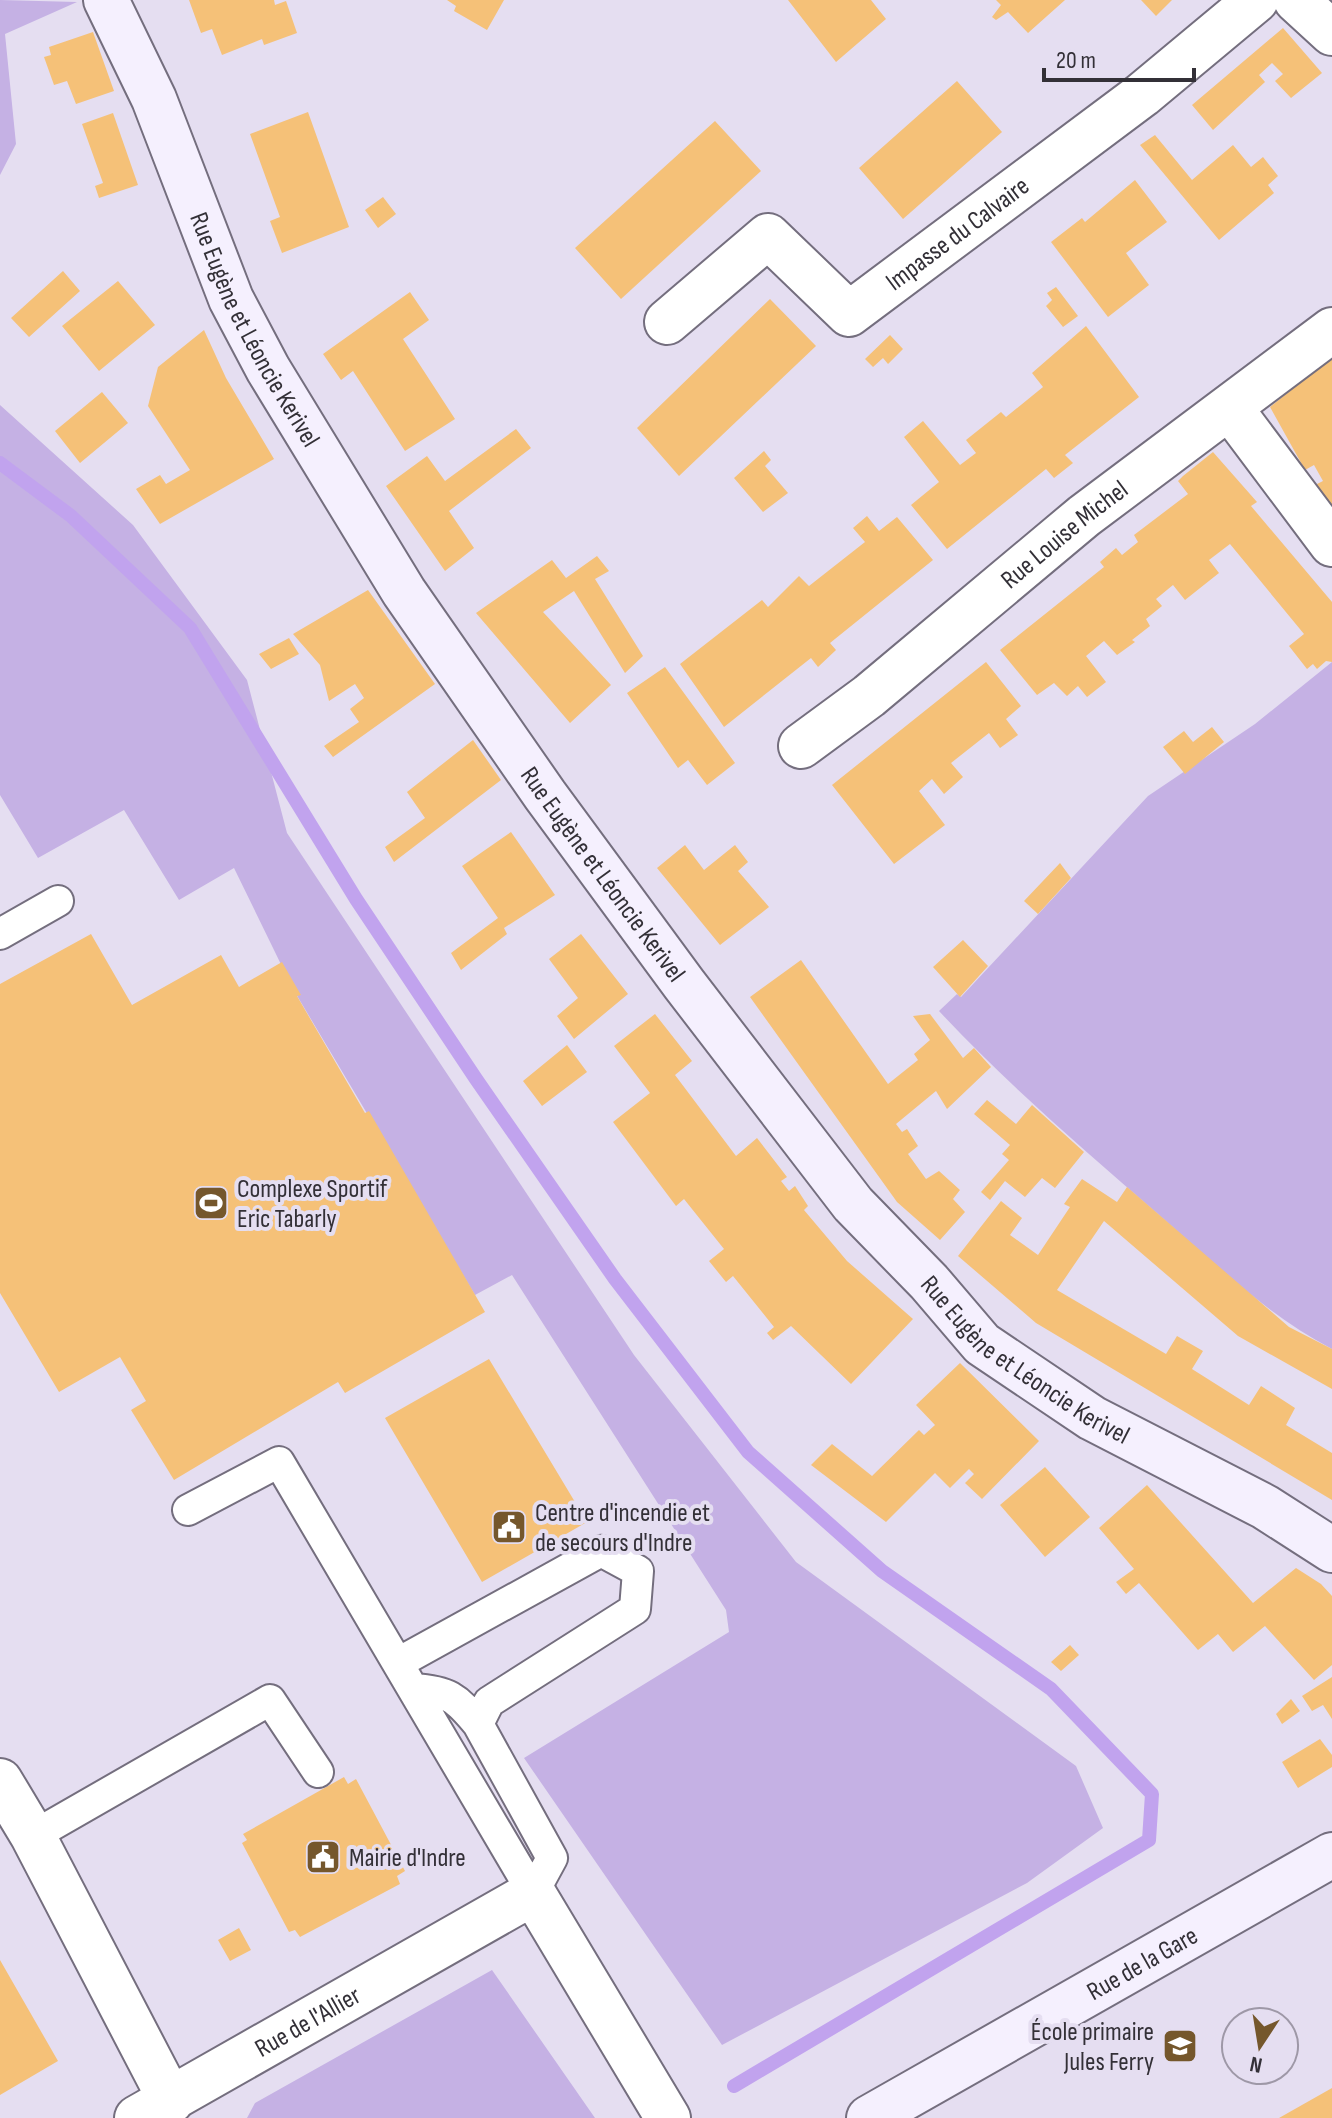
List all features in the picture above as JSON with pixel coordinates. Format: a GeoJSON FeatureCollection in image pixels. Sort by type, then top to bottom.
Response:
{"type":"FeatureCollection","features":[{"type":"Feature","properties":{"kind":"main road","name":"Rue Eugène et Léoncie Kerivel"},"geometry":{"type":"LineString","coordinates":[[106,0],[154,99],[231,299],[268,369],[404,592],[545,795],[684,984],[853,1204],[929,1282],[982,1344],[1092,1418],[1265,1507],[1332,1550]]}},
{"type":"Feature","properties":{"kind":"main road","name":"Rue de la Gare"},"geometry":{"type":"LineString","coordinates":[[869,2118],[1332,1855]]}},
{"type":"Feature","properties":{"kind":"street","name":"Impasse du Calvaire"},"geometry":{"type":"LineString","coordinates":[[667,322],[768,236],[849,314],[1142,95],[1256,0]]}},
{"type":"Feature","properties":{"kind":"street"},"geometry":{"type":"LineString","coordinates":[[1296,0],[1332,33]]}},
{"type":"Feature","properties":{"kind":"street","name":"Rue Louise Michel"},"geometry":{"type":"LineString","coordinates":[[801,746],[869,696],[1084,516],[1332,330]]}},
{"type":"Feature","properties":{"kind":"street"},"geometry":{"type":"LineString","coordinates":[[1230,408],[1332,544]]}},
{"type":"Feature","properties":{"kind":"street","name":"Rue de l'Allier"},"geometry":{"type":"LineString","coordinates":[[0,1781],[33,1836],[154,2110],[533,1893]]}},
{"type":"Feature","properties":{"kind":"street"},"geometry":{"type":"LineString","coordinates":[[533,1893],[668,2118]]}},
{"type":"Feature","properties":{"kind":"lane"},"geometry":{"type":"LineString","coordinates":[[0,934],[58,901]]}},
{"type":"Feature","properties":{"kind":"lane"},"geometry":{"type":"LineString","coordinates":[[188,1510],[279,1462],[533,1893]]}},
{"type":"Feature","properties":{"kind":"lane"},"geometry":{"type":"LineString","coordinates":[[405,1676],[601,1551],[638,1571],[635,1609],[489,1702],[478,1724]]}},
{"type":"Feature","properties":{"kind":"lane"},"geometry":{"type":"LineString","coordinates":[[405,1676],[458,1699],[478,1724],[552,1858],[533,1893]]}},
{"type":"Feature","properties":{"kind":"lane"},"geometry":{"type":"LineString","coordinates":[[33,1836],[270,1700],[318,1772]]}},
{"type":"Feature","properties":{"kind":"shaded area"},"geometry":{"type":"Polygon","coordinates":[[[0,0],[77,2],[5,34],[16,144],[0,175],[0,0]]]}},
{"type":"Feature","properties":{"kind":"shaded area"},"geometry":{"type":"Polygon","coordinates":[[[0,405],[133,525],[247,680],[287,833],[634,1355],[796,1562],[1076,1766],[1103,1828],[1027,1883],[722,2045],[524,1758],[729,1632],[726,1610],[512,1275],[475,1295],[293,989],[234,868],[179,900],[124,810],[38,858],[0,795],[0,405]]]}},
{"type":"Feature","properties":{"kind":"shaded area"},"geometry":{"type":"Polygon","coordinates":[[[1332,662],[1332,1349],[1285,1320],[1221,1270],[1046,1116],[939,1011],[957,994],[961,997],[1148,796],[1255,724],[1332,662]]]}},
{"type":"Feature","properties":{"kind":"shaded area"},"geometry":{"type":"Polygon","coordinates":[[[492,1970],[595,2118],[247,2118],[255,2103],[492,1970]]]}},
{"type":"Feature","properties":{"kind":"building"},"geometry":{"type":"Polygon","coordinates":[[[189,0],[274,0],[275,5],[286,1],[297,33],[264,45],[262,39],[222,55],[212,29],[201,33],[189,0]]]}},
{"type":"Feature","properties":{"kind":"building"},"geometry":{"type":"Polygon","coordinates":[[[447,0],[504,0],[487,30],[454,11],[456,6],[447,0]]]}},
{"type":"Feature","properties":{"kind":"building"},"geometry":{"type":"Polygon","coordinates":[[[788,0],[871,0],[886,19],[836,62],[788,0]]]}},
{"type":"Feature","properties":{"kind":"building"},"geometry":{"type":"Polygon","coordinates":[[[996,0],[1065,0],[1028,33],[1008,12],[996,20],[992,17],[1001,5],[996,0]]]}},
{"type":"Feature","properties":{"kind":"building"},"geometry":{"type":"Polygon","coordinates":[[[1141,0],[1172,0],[1156,16],[1141,0]]]}},
{"type":"Feature","properties":{"kind":"building"},"geometry":{"type":"Polygon","coordinates":[[[1283,28],[1322,73],[1291,98],[1275,81],[1283,74],[1272,63],[1259,75],[1265,82],[1213,130],[1192,105],[1283,28]]]}},
{"type":"Feature","properties":{"kind":"building"},"geometry":{"type":"Polygon","coordinates":[[[93,32],[114,91],[76,104],[67,81],[54,85],[44,57],[51,55],[49,47],[93,32]]]}},
{"type":"Feature","properties":{"kind":"building"},"geometry":{"type":"Polygon","coordinates":[[[957,81],[1002,132],[903,219],[859,168],[957,81]]]}},
{"type":"Feature","properties":{"kind":"building"},"geometry":{"type":"Polygon","coordinates":[[[308,112],[349,227],[282,253],[270,221],[280,217],[250,134],[308,112]]]}},
{"type":"Feature","properties":{"kind":"building"},"geometry":{"type":"Polygon","coordinates":[[[113,113],[138,185],[99,198],[95,186],[103,183],[82,124],[113,113]]]}},
{"type":"Feature","properties":{"kind":"building"},"geometry":{"type":"Polygon","coordinates":[[[715,121],[761,171],[621,299],[575,248],[715,121]]]}},
{"type":"Feature","properties":{"kind":"building"},"geometry":{"type":"Polygon","coordinates":[[[1155,135],[1192,180],[1233,145],[1251,167],[1263,157],[1278,176],[1268,185],[1274,193],[1219,240],[1140,145],[1155,135]]]}},
{"type":"Feature","properties":{"kind":"building"},"geometry":{"type":"Polygon","coordinates":[[[1135,180],[1167,222],[1126,253],[1149,285],[1108,317],[1051,242],[1082,218],[1085,222],[1135,180]]]}},
{"type":"Feature","properties":{"kind":"building"},"geometry":{"type":"Polygon","coordinates":[[[383,197],[396,214],[378,228],[365,210],[383,197]]]}},
{"type":"Feature","properties":{"kind":"building"},"geometry":{"type":"Polygon","coordinates":[[[63,271],[80,291],[29,337],[11,318],[63,271]]]}},
{"type":"Feature","properties":{"kind":"building"},"geometry":{"type":"Polygon","coordinates":[[[118,281],[155,325],[99,371],[62,326],[118,281]]]}},
{"type":"Feature","properties":{"kind":"building"},"geometry":{"type":"Polygon","coordinates":[[[1056,287],[1078,316],[1063,327],[1046,306],[1052,300],[1047,293],[1056,287]]]}},
{"type":"Feature","properties":{"kind":"building"},"geometry":{"type":"Polygon","coordinates":[[[410,292],[429,320],[403,339],[455,419],[405,451],[353,371],[341,380],[323,354],[410,292]]]}},
{"type":"Feature","properties":{"kind":"building"},"geometry":{"type":"Polygon","coordinates":[[[770,299],[816,346],[679,476],[637,428],[770,299]]]}},
{"type":"Feature","properties":{"kind":"building"},"geometry":{"type":"Polygon","coordinates":[[[1086,326],[1139,397],[1065,455],[1073,463],[1054,478],[1046,469],[947,549],[911,505],[939,482],[904,437],[923,421],[960,465],[976,453],[966,440],[1001,412],[1006,417],[1043,387],[1032,373],[1086,326]]]}},
{"type":"Feature","properties":{"kind":"building"},"geometry":{"type":"Polygon","coordinates":[[[204,330],[226,378],[274,459],[160,524],[136,489],[160,475],[166,484],[190,470],[148,406],[158,367],[204,330]]]}},
{"type":"Feature","properties":{"kind":"building"},"geometry":{"type":"Polygon","coordinates":[[[890,335],[903,349],[888,364],[883,358],[873,367],[865,359],[890,335]]]}},
{"type":"Feature","properties":{"kind":"building"},"geometry":{"type":"Polygon","coordinates":[[[1332,357],[1332,518],[1313,486],[1323,481],[1314,465],[1305,470],[1270,407],[1332,357]]]}},
{"type":"Feature","properties":{"kind":"building"},"geometry":{"type":"Polygon","coordinates":[[[102,392],[128,423],[80,463],[55,431],[102,392]]]}},
{"type":"Feature","properties":{"kind":"building"},"geometry":{"type":"Polygon","coordinates":[[[516,429],[531,448],[449,511],[474,548],[445,571],[386,486],[427,456],[445,481],[516,429]]]}},
{"type":"Feature","properties":{"kind":"building"},"geometry":{"type":"Polygon","coordinates":[[[764,451],[771,460],[765,466],[788,493],[763,512],[734,478],[764,451]]]}},
{"type":"Feature","properties":{"kind":"building"},"geometry":{"type":"Polygon","coordinates":[[[1213,452],[1257,502],[1251,506],[1332,602],[1332,662],[1326,661],[1317,669],[1313,664],[1307,669],[1289,646],[1304,634],[1230,544],[1209,560],[1219,573],[1185,600],[1173,585],[1156,599],[1162,606],[1146,619],[1150,626],[1132,640],[1135,642],[1117,655],[1104,641],[1086,656],[1106,682],[1087,697],[1078,686],[1067,696],[1054,683],[1037,695],[1000,650],[1104,567],[1100,562],[1116,548],[1122,555],[1138,542],[1134,535],[1188,494],[1178,481],[1213,452]]]}},
{"type":"Feature","properties":{"kind":"building"},"geometry":{"type":"Polygon","coordinates":[[[867,516],[879,531],[897,517],[933,560],[830,643],[836,650],[818,667],[811,658],[724,727],[680,664],[762,600],[768,607],[799,576],[809,586],[865,542],[853,528],[867,516]]]}},
{"type":"Feature","properties":{"kind":"building"},"geometry":{"type":"Polygon","coordinates":[[[597,556],[609,571],[595,579],[643,656],[625,673],[574,591],[543,612],[611,685],[570,723],[476,613],[552,560],[566,578],[597,556]]]}},
{"type":"Feature","properties":{"kind":"building"},"geometry":{"type":"Polygon","coordinates":[[[368,590],[435,684],[333,757],[324,746],[359,722],[350,709],[364,698],[355,684],[329,701],[320,665],[293,634],[368,590]]]}},
{"type":"Feature","properties":{"kind":"building"},"geometry":{"type":"Polygon","coordinates":[[[289,638],[299,654],[271,669],[259,654],[289,638]]]}},
{"type":"Feature","properties":{"kind":"building"},"geometry":{"type":"Polygon","coordinates":[[[986,662],[1021,706],[1006,719],[1018,735],[1000,748],[989,733],[951,763],[963,777],[944,794],[932,779],[919,791],[945,825],[894,864],[832,785],[986,662]]]}},
{"type":"Feature","properties":{"kind":"building"},"geometry":{"type":"Polygon","coordinates":[[[665,667],[735,763],[707,785],[688,760],[678,768],[627,693],[665,667]]]}},
{"type":"Feature","properties":{"kind":"building"},"geometry":{"type":"Polygon","coordinates":[[[1212,727],[1224,742],[1185,774],[1163,747],[1184,731],[1193,742],[1212,727]]]}},
{"type":"Feature","properties":{"kind":"building"},"geometry":{"type":"Polygon","coordinates":[[[473,740],[501,780],[394,862],[385,847],[425,818],[407,792],[473,740]]]}},
{"type":"Feature","properties":{"kind":"building"},"geometry":{"type":"Polygon","coordinates":[[[511,832],[555,895],[504,928],[507,934],[461,970],[451,953],[498,918],[462,866],[511,832]]]}},
{"type":"Feature","properties":{"kind":"building"},"geometry":{"type":"Polygon","coordinates":[[[685,845],[704,870],[735,845],[748,862],[738,871],[769,907],[720,945],[657,868],[685,845]]]}},
{"type":"Feature","properties":{"kind":"building"},"geometry":{"type":"Polygon","coordinates":[[[1060,863],[1071,878],[1038,914],[1024,901],[1060,863]]]}},
{"type":"Feature","properties":{"kind":"building","name":"Complexe Sportif Eric Tabarly"},"geometry":{"type":"Polygon","coordinates":[[[91,934],[132,1005],[221,955],[239,987],[282,962],[301,995],[297,996],[365,1113],[369,1111],[485,1312],[345,1393],[338,1382],[174,1480],[131,1410],[146,1401],[120,1357],[59,1392],[0,1293],[0,984],[91,934]]]}},
{"type":"Feature","properties":{"kind":"building"},"geometry":{"type":"Polygon","coordinates":[[[581,934],[628,994],[574,1039],[557,1016],[578,998],[549,959],[581,934]]]}},
{"type":"Feature","properties":{"kind":"building"},"geometry":{"type":"Polygon","coordinates":[[[963,940],[988,966],[960,997],[933,967],[963,940]]]}},
{"type":"Feature","properties":{"kind":"building"},"geometry":{"type":"Polygon","coordinates":[[[801,960],[888,1084],[918,1060],[914,1054],[930,1040],[913,1016],[930,1014],[963,1058],[974,1048],[991,1067],[947,1109],[936,1091],[896,1124],[902,1132],[907,1129],[918,1146],[908,1154],[926,1179],[939,1171],[960,1190],[953,1199],[965,1212],[940,1240],[897,1202],[750,997],[801,960]]]}},
{"type":"Feature","properties":{"kind":"building"},"geometry":{"type":"Polygon","coordinates":[[[655,1014],[692,1061],[675,1075],[736,1156],[757,1138],[787,1177],[781,1181],[789,1191],[795,1186],[808,1206],[804,1210],[847,1261],[913,1319],[851,1384],[791,1326],[773,1340],[767,1333],[774,1327],[733,1276],[726,1282],[709,1261],[724,1249],[684,1199],[676,1206],[613,1122],[650,1093],[614,1046],[655,1014]]]}},
{"type":"Feature","properties":{"kind":"building"},"geometry":{"type":"Polygon","coordinates":[[[567,1045],[587,1072],[542,1106],[523,1081],[567,1045]]]}},
{"type":"Feature","properties":{"kind":"building"},"geometry":{"type":"Polygon","coordinates":[[[987,1100],[1016,1124],[1032,1105],[1084,1152],[1055,1188],[1042,1178],[1025,1197],[1005,1181],[990,1200],[981,1192],[1009,1160],[1002,1154],[1010,1145],[974,1114],[987,1100]]]}},
{"type":"Feature","properties":{"kind":"building"},"geometry":{"type":"Polygon","coordinates":[[[1082,1179],[1117,1202],[1127,1187],[1289,1327],[1332,1349],[1332,1389],[1238,1336],[1104,1221],[1057,1290],[1166,1354],[1177,1336],[1203,1351],[1192,1369],[1249,1405],[1261,1386],[1295,1408],[1286,1425],[1332,1453],[1332,1500],[1036,1323],[958,1256],[1001,1201],[1022,1218],[1010,1235],[1038,1255],[1070,1207],[1064,1204],[1082,1179]]]}},
{"type":"Feature","properties":{"kind":"building"},"geometry":{"type":"Polygon","coordinates":[[[489,1359],[587,1522],[482,1582],[385,1418],[489,1359]]]}},
{"type":"Feature","properties":{"kind":"building"},"geometry":{"type":"Polygon","coordinates":[[[960,1363],[1039,1441],[982,1499],[965,1483],[974,1474],[969,1469],[950,1488],[935,1473],[886,1522],[811,1465],[832,1444],[872,1476],[919,1430],[924,1435],[935,1425],[916,1405],[960,1363]]]}},
{"type":"Feature","properties":{"kind":"building"},"geometry":{"type":"Polygon","coordinates":[[[1045,1467],[1090,1517],[1045,1557],[1000,1505],[1045,1467]]]}},
{"type":"Feature","properties":{"kind":"building"},"geometry":{"type":"Polygon","coordinates":[[[1147,1485],[1253,1603],[1296,1568],[1321,1584],[1332,1596],[1332,1665],[1314,1680],[1265,1626],[1233,1652],[1218,1634],[1198,1650],[1139,1583],[1126,1594],[1116,1582],[1134,1569],[1099,1528],[1147,1485]]]}},
{"type":"Feature","properties":{"kind":"building"},"geometry":{"type":"Polygon","coordinates":[[[1070,1645],[1079,1655],[1061,1671],[1051,1662],[1070,1645]]]}},
{"type":"Feature","properties":{"kind":"building"},"geometry":{"type":"Polygon","coordinates":[[[1332,1677],[1332,1719],[1323,1705],[1312,1711],[1302,1696],[1332,1677]]]}},
{"type":"Feature","properties":{"kind":"building"},"geometry":{"type":"Polygon","coordinates":[[[1291,1699],[1300,1711],[1282,1724],[1276,1714],[1291,1699]]]}},
{"type":"Feature","properties":{"kind":"building"},"geometry":{"type":"Polygon","coordinates":[[[1320,1739],[1332,1755],[1332,1767],[1298,1788],[1282,1762],[1320,1739]]]}},
{"type":"Feature","properties":{"kind":"building","name":"Mairie d'Indre"},"geometry":{"type":"Polygon","coordinates":[[[344,1777],[348,1784],[356,1779],[405,1871],[397,1876],[400,1884],[300,1937],[295,1930],[289,1932],[242,1843],[247,1840],[243,1834],[344,1777]]]}},
{"type":"Feature","properties":{"kind":"building"},"geometry":{"type":"Polygon","coordinates":[[[239,1928],[251,1950],[230,1961],[218,1940],[239,1928]]]}},
{"type":"Feature","properties":{"kind":"building"},"geometry":{"type":"Polygon","coordinates":[[[0,1960],[58,2061],[0,2095],[0,1960]]]}},
{"type":"Feature","properties":{"kind":"building"},"geometry":{"type":"Polygon","coordinates":[[[1332,2088],[1332,2118],[1279,2118],[1332,2088]]]}},
{"type":"Feature","properties":{"kind":"waterway"},"geometry":{"type":"LineString","coordinates":[[0,463],[71,516],[190,628],[356,899],[476,1079],[615,1279],[748,1452],[882,1571],[1051,1689],[1152,1794],[1149,1840],[734,2086]]}},
{"type":"Feature","properties":{"kind":"place","name":"Complexe Sportif Eric Tabarly"},"geometry":{"type":"Point","coordinates":[211,1203]}},
{"type":"Feature","properties":{"kind":"place","name":"Centre d'incendie et de secours d'Indre"},"geometry":{"type":"Point","coordinates":[509,1527]}},
{"type":"Feature","properties":{"kind":"place","name":"Mairie d'Indre"},"geometry":{"type":"Point","coordinates":[323,1857]}},
{"type":"Feature","properties":{"kind":"place","name":"École primaire Jules Ferry"},"geometry":{"type":"Point","coordinates":[1180,2046]}}]}
